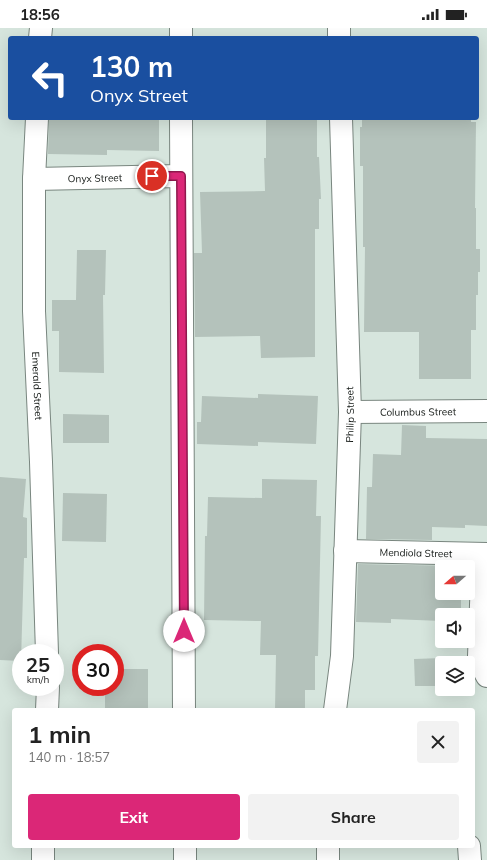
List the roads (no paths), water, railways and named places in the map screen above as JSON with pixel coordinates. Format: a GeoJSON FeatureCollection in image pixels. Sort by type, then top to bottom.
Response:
{"type":"FeatureCollection","features":[{"type":"Feature","properties":{"kind":"street","name":"Emerald Street"},"geometry":{"type":"LineString","coordinates":[[37,120],[34,179],[34,311],[41,462],[47,644]]}},
{"type":"Feature","properties":{"kind":"street"},"geometry":{"type":"LineString","coordinates":[[181,120],[184,708]]}},
{"type":"Feature","properties":{"kind":"street","name":"Philip Street"},"geometry":{"type":"LineString","coordinates":[[335,708],[342,656],[350,412],[341,120]]}},
{"type":"Feature","properties":{"kind":"street","name":"Onyx Street"},"geometry":{"type":"LineString","coordinates":[[34,179],[181,176]]}},
{"type":"Feature","properties":{"kind":"street","name":"Columbus Street"},"geometry":{"type":"LineString","coordinates":[[350,412],[487,411]]}},
{"type":"Feature","properties":{"kind":"street","name":"Mendiola Street"},"geometry":{"type":"LineString","coordinates":[[345,551],[485,554]]}},
{"type":"Feature","properties":{"kind":"street"},"geometry":{"type":"LineString","coordinates":[[485,554],[479,656],[480,663],[487,676]]}},
{"type":"Feature","properties":{"kind":"street"},"geometry":{"type":"LineString","coordinates":[[47,708],[48,696]]}},
{"type":"Feature","properties":{"kind":"street"},"geometry":{"type":"LineString","coordinates":[[43,848],[43,860]]}},
{"type":"Feature","properties":{"kind":"street"},"geometry":{"type":"LineString","coordinates":[[185,848],[185,860]]}},
{"type":"Feature","properties":{"kind":"street"},"geometry":{"type":"LineString","coordinates":[[328,848],[328,860]]}},
{"type":"Feature","properties":{"kind":"street"},"geometry":{"type":"LineString","coordinates":[[469,848],[470,860]]}}]}
